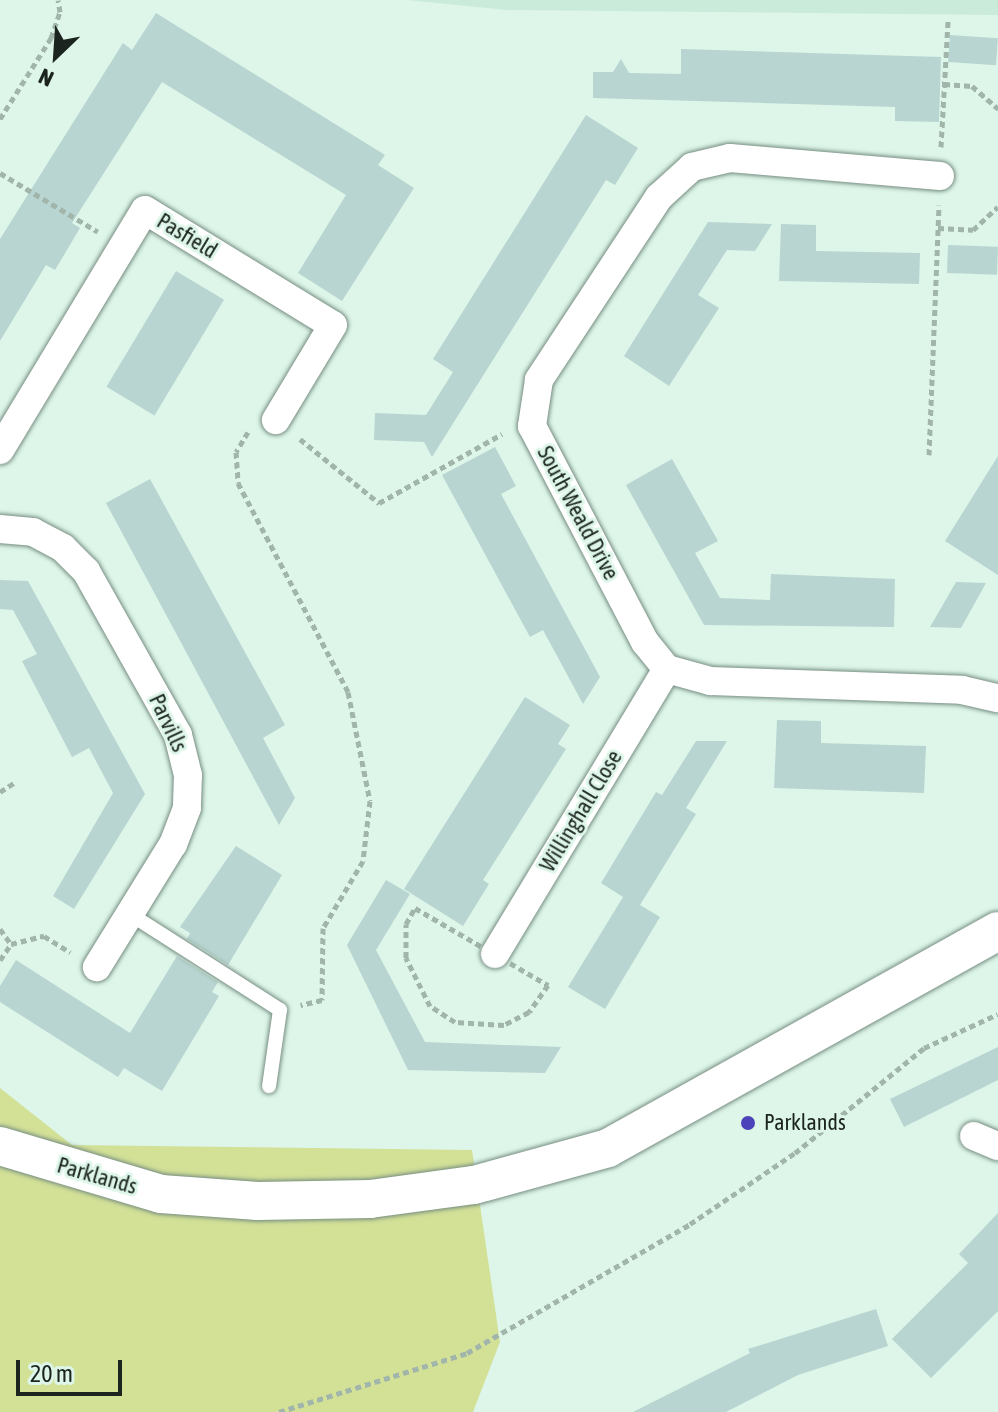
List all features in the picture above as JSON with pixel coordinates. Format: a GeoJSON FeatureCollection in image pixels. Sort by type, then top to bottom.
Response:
{"type":"FeatureCollection","features":[{"type":"Feature","properties":{"kind":"street","name":"South Weald Drive"},"geometry":{"type":"LineString","coordinates":[[667,669],[645,642],[532,426],[539,380],[659,197],[692,167],[730,158],[940,176]]}},
{"type":"Feature","properties":{"kind":"street","name":"Pasfield"},"geometry":{"type":"LineString","coordinates":[[0,450],[145,210],[333,325],[276,420]]}},
{"type":"Feature","properties":{"kind":"street","name":"Parvills"},"geometry":{"type":"LineString","coordinates":[[0,529],[33,532],[63,548],[86,571],[178,735],[188,775],[187,808],[173,844],[97,967]]}},
{"type":"Feature","properties":{"kind":"street"},"geometry":{"type":"LineString","coordinates":[[667,669],[710,681],[996,692]]}},
{"type":"Feature","properties":{"kind":"street","name":"Willinghall Close"},"geometry":{"type":"LineString","coordinates":[[495,954],[667,669]]}},
{"type":"Feature","properties":{"kind":"street","name":"Parklands"},"geometry":{"type":"LineString","coordinates":[[0,1146],[161,1194],[258,1201],[370,1199],[474,1185],[608,1148],[998,931]]}},
{"type":"Feature","properties":{"kind":"lane"},"geometry":{"type":"LineString","coordinates":[[130,914],[280,1010],[269,1086]]}},
{"type":"Feature","properties":{"kind":"path"},"geometry":{"type":"LineString","coordinates":[[0,119],[51,38],[60,12],[58,0]]}},
{"type":"Feature","properties":{"kind":"path"},"geometry":{"type":"LineString","coordinates":[[929,455],[948,20]]}},
{"type":"Feature","properties":{"kind":"path"},"geometry":{"type":"LineString","coordinates":[[944,84],[972,86],[998,109]]}},
{"type":"Feature","properties":{"kind":"path"},"geometry":{"type":"LineString","coordinates":[[0,173],[123,247]]}},
{"type":"Feature","properties":{"kind":"path"},"geometry":{"type":"LineString","coordinates":[[938,228],[973,230],[998,207]]}},
{"type":"Feature","properties":{"kind":"path"},"geometry":{"type":"LineString","coordinates":[[280,1010],[322,1000],[323,928],[363,861],[370,801],[348,692],[238,483],[236,452],[254,421],[276,420],[379,503],[511,429],[532,426]]}},
{"type":"Feature","properties":{"kind":"path"},"geometry":{"type":"LineString","coordinates":[[0,792],[14,783]]}},
{"type":"Feature","properties":{"kind":"path"},"geometry":{"type":"LineString","coordinates":[[0,929],[11,944]]}},
{"type":"Feature","properties":{"kind":"path"},"geometry":{"type":"LineString","coordinates":[[0,960],[11,944],[44,936],[97,967]]}},
{"type":"Feature","properties":{"kind":"path"},"geometry":{"type":"LineString","coordinates":[[279,1412],[467,1353],[690,1224],[795,1153],[924,1048],[998,1014]]}},
{"type":"Feature","properties":{"kind":"shaded area"},"geometry":{"type":"Polygon","coordinates":[[[407,0],[998,0],[998,15],[507,10],[407,0]]]}},
{"type":"Feature","properties":{"kind":"green space"},"geometry":{"type":"Polygon","coordinates":[[[0,1088],[72,1145],[472,1150],[500,1342],[473,1412],[0,1412],[0,1088]]]}},
{"type":"Feature","properties":{"kind":"building"},"geometry":{"type":"Polygon","coordinates":[[[156,13],[385,155],[378,165],[414,188],[342,301],[298,273],[346,195],[162,82],[72,223],[80,228],[55,270],[46,265],[0,341],[0,239],[123,43],[132,50],[156,13]]]}},
{"type":"Feature","properties":{"kind":"building"},"geometry":{"type":"Polygon","coordinates":[[[950,35],[998,38],[996,65],[948,62],[950,35]]]}},
{"type":"Feature","properties":{"kind":"building"},"geometry":{"type":"Polygon","coordinates":[[[681,49],[941,57],[939,122],[895,121],[895,107],[593,98],[593,72],[613,72],[621,59],[629,73],[681,74],[681,49]]]}},
{"type":"Feature","properties":{"kind":"building"},"geometry":{"type":"Polygon","coordinates":[[[586,115],[638,148],[615,185],[606,180],[432,457],[424,442],[374,440],[375,413],[426,415],[453,372],[433,359],[586,115]]]}},
{"type":"Feature","properties":{"kind":"building"},"geometry":{"type":"Polygon","coordinates":[[[708,222],[772,224],[755,251],[727,250],[698,295],[719,308],[669,386],[624,356],[708,222]]]}},
{"type":"Feature","properties":{"kind":"building"},"geometry":{"type":"Polygon","coordinates":[[[781,224],[816,225],[816,251],[920,253],[919,284],[779,281],[781,224]]]}},
{"type":"Feature","properties":{"kind":"building"},"geometry":{"type":"Polygon","coordinates":[[[948,245],[998,247],[997,275],[947,273],[948,245]]]}},
{"type":"Feature","properties":{"kind":"building"},"geometry":{"type":"Polygon","coordinates":[[[176,271],[224,300],[154,416],[106,387],[176,271]]]}},
{"type":"Feature","properties":{"kind":"building"},"geometry":{"type":"Polygon","coordinates":[[[495,447],[516,486],[501,494],[600,677],[583,704],[543,630],[530,637],[442,475],[495,447]]]}},
{"type":"Feature","properties":{"kind":"building"},"geometry":{"type":"Polygon","coordinates":[[[998,456],[998,575],[945,541],[998,456]]]}},
{"type":"Feature","properties":{"kind":"building"},"geometry":{"type":"Polygon","coordinates":[[[672,459],[718,541],[695,553],[720,598],[770,600],[771,574],[895,579],[894,627],[704,625],[626,485],[672,459]]]}},
{"type":"Feature","properties":{"kind":"building"},"geometry":{"type":"Polygon","coordinates":[[[150,479],[285,725],[263,738],[295,798],[279,825],[106,503],[150,479]]]}},
{"type":"Feature","properties":{"kind":"building"},"geometry":{"type":"Polygon","coordinates":[[[0,580],[28,581],[145,794],[74,909],[53,896],[113,793],[89,748],[72,757],[22,661],[37,654],[13,610],[0,609],[0,580]]]}},
{"type":"Feature","properties":{"kind":"building"},"geometry":{"type":"Polygon","coordinates":[[[956,582],[986,583],[961,628],[930,627],[956,582]]]}},
{"type":"Feature","properties":{"kind":"building"},"geometry":{"type":"Polygon","coordinates":[[[525,697],[570,725],[558,744],[566,749],[483,880],[489,884],[463,926],[404,889],[525,697]]]}},
{"type":"Feature","properties":{"kind":"building"},"geometry":{"type":"Polygon","coordinates":[[[777,720],[821,721],[821,743],[926,746],[924,793],[774,788],[777,720]]]}},
{"type":"Feature","properties":{"kind":"building"},"geometry":{"type":"Polygon","coordinates":[[[696,741],[727,741],[686,808],[696,814],[640,905],[660,917],[605,1009],[568,987],[623,897],[601,883],[656,792],[662,795],[696,741]]]}},
{"type":"Feature","properties":{"kind":"building"},"geometry":{"type":"Polygon","coordinates":[[[236,846],[282,875],[228,965],[187,939],[190,933],[180,927],[236,846]]]}},
{"type":"Feature","properties":{"kind":"building"},"geometry":{"type":"Polygon","coordinates":[[[386,880],[410,894],[376,950],[425,1042],[561,1047],[545,1073],[408,1070],[347,945],[386,880]]]}},
{"type":"Feature","properties":{"kind":"building"},"geometry":{"type":"Polygon","coordinates":[[[177,956],[218,982],[212,992],[219,996],[162,1091],[124,1068],[118,1077],[0,1002],[0,986],[16,960],[130,1033],[177,956]]]}},
{"type":"Feature","properties":{"kind":"building"},"geometry":{"type":"Polygon","coordinates":[[[998,1047],[998,1080],[904,1127],[890,1099],[998,1047]]]}},
{"type":"Feature","properties":{"kind":"building"},"geometry":{"type":"Polygon","coordinates":[[[998,1213],[998,1311],[931,1378],[892,1339],[968,1263],[959,1254],[998,1213]]]}},
{"type":"Feature","properties":{"kind":"building"},"geometry":{"type":"Polygon","coordinates":[[[876,1309],[888,1346],[798,1375],[726,1412],[633,1412],[750,1353],[748,1349],[876,1309]]]}},
{"type":"Feature","properties":{"kind":"place","name":"Parklands"},"geometry":{"type":"Point","coordinates":[748,1123]}}]}
